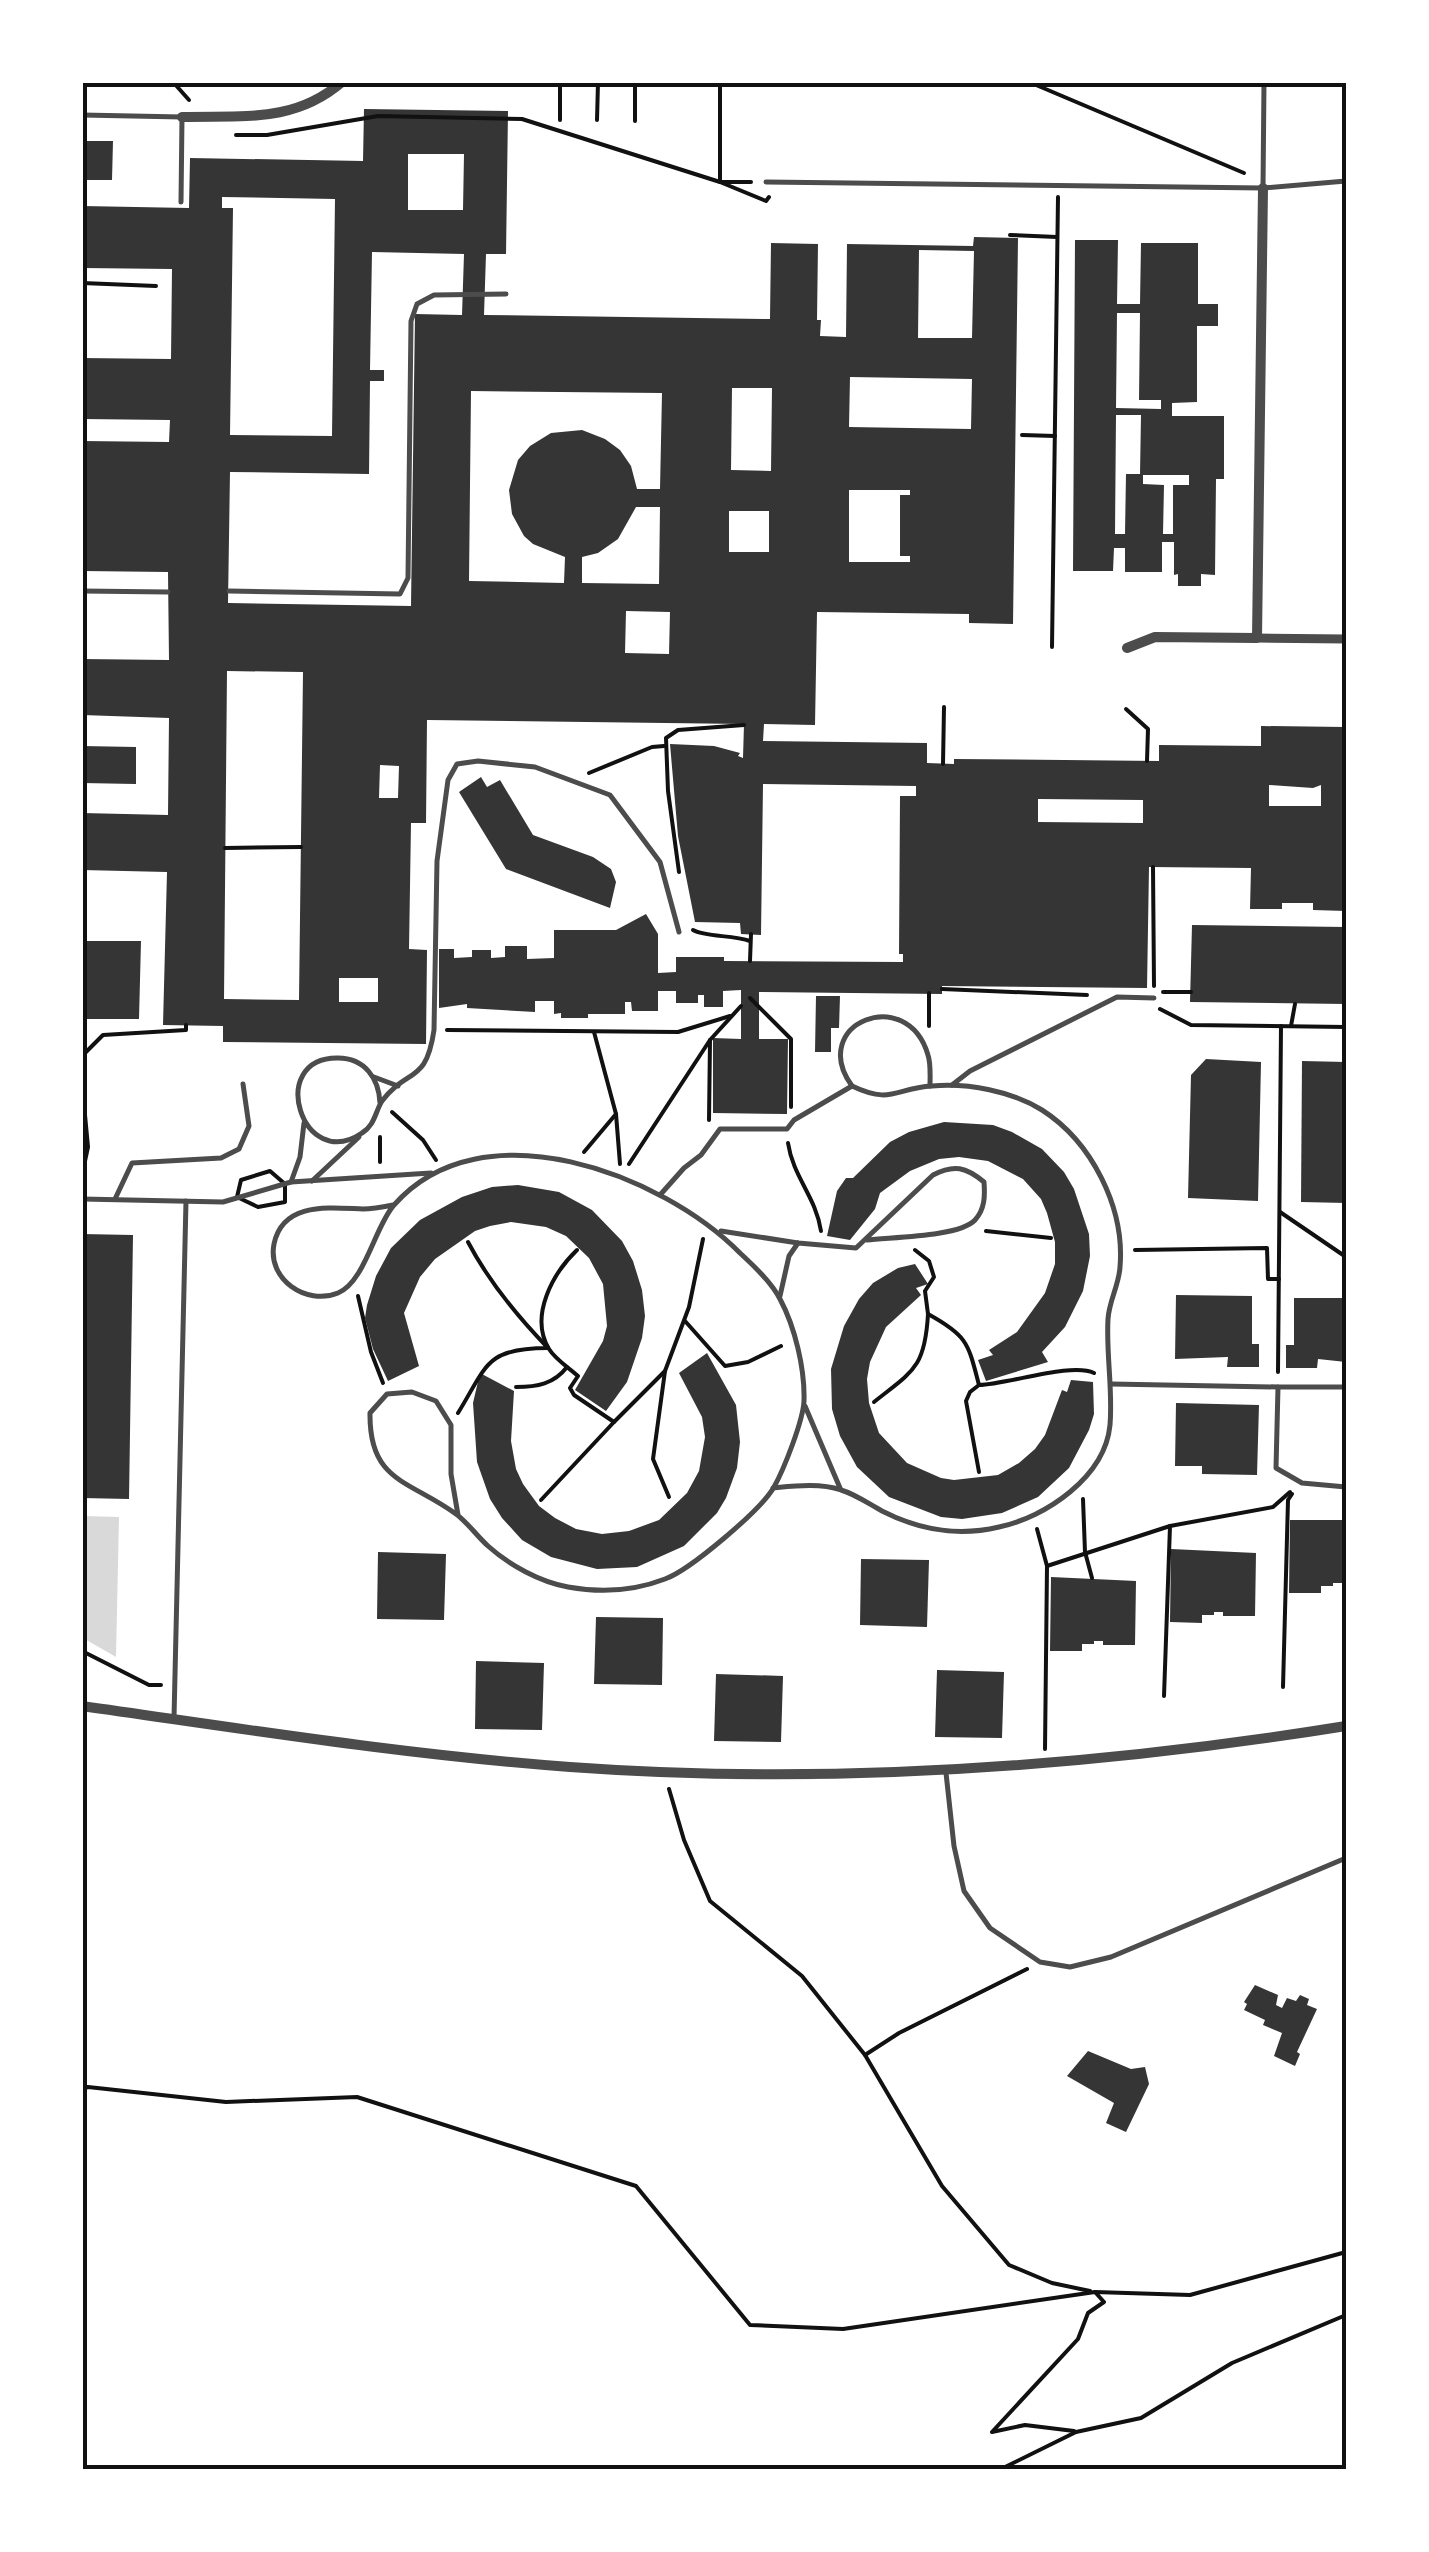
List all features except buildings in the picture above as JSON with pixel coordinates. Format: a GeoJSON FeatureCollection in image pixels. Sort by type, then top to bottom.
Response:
{"type":"FeatureCollection","features":[{"type":"Feature","properties":{"kind":"street"},"geometry":{"type":"LineString","coordinates":[[182,116],[270,116],[301,108],[342,82]]}},
{"type":"Feature","properties":{"kind":"street"},"geometry":{"type":"LineString","coordinates":[[1256,638],[1263,188]]}},
{"type":"Feature","properties":{"kind":"street"},"geometry":{"type":"LineString","coordinates":[[1127,648],[1155,637],[1346,640]]}},
{"type":"Feature","properties":{"kind":"street"},"geometry":{"type":"LineString","coordinates":[[82,1706],[422,1753],[572,1767],[739,1774],[1045,1764],[1169,1752],[1346,1726]]}},
{"type":"Feature","properties":{"kind":"lane"},"geometry":{"type":"LineString","coordinates":[[1263,188],[1264,82]]}},
{"type":"Feature","properties":{"kind":"lane"},"geometry":{"type":"LineString","coordinates":[[82,115],[182,116],[181,202]]}},
{"type":"Feature","properties":{"kind":"lane"},"geometry":{"type":"LineString","coordinates":[[766,182],[1263,188],[1346,181]]}},
{"type":"Feature","properties":{"kind":"lane"},"geometry":{"type":"LineString","coordinates":[[229,591],[400,594],[408,578],[410,321],[417,304],[434,295],[506,294]]}},
{"type":"Feature","properties":{"kind":"lane"},"geometry":{"type":"LineString","coordinates":[[82,591],[168,592]]}},
{"type":"Feature","properties":{"kind":"lane"},"geometry":{"type":"LineString","coordinates":[[380,1103],[418,1073],[430,1054],[438,862],[448,780],[457,764],[478,761],[535,767],[610,795],[660,862],[679,932]]}},
{"type":"Feature","properties":{"kind":"lane"},"geometry":{"type":"LineString","coordinates":[[950,1086],[970,1070],[1116,997],[1154,998]]}},
{"type":"Feature","properties":{"kind":"lane"},"geometry":{"type":"LineString","coordinates":[[773,1488],[807,1485],[840,1490],[922,1529],[957,1532],[998,1528],[1034,1516],[1083,1482],[1110,1430],[1108,1314],[1120,1267],[1112,1208],[1101,1176],[1081,1145],[1041,1110],[980,1088],[930,1086],[876,1098],[852,1086],[841,1070],[840,1050],[850,1029],[874,1015],[898,1019],[916,1031],[929,1056],[930,1086]]}},
{"type":"Feature","properties":{"kind":"lane"},"geometry":{"type":"LineString","coordinates":[[291,1182],[300,1157],[304,1122],[297,1098],[300,1084],[316,1064],[328,1058],[354,1060],[374,1077],[398,1086]]}},
{"type":"Feature","properties":{"kind":"lane"},"geometry":{"type":"LineString","coordinates":[[310,1183],[377,1115],[380,1103],[374,1077]]}},
{"type":"Feature","properties":{"kind":"lane"},"geometry":{"type":"LineString","coordinates":[[115,1200],[132,1164],[221,1158],[240,1149],[249,1126],[243,1084]]}},
{"type":"Feature","properties":{"kind":"lane"},"geometry":{"type":"LineString","coordinates":[[660,1195],[702,1155],[720,1129],[789,1126],[852,1086]]}},
{"type":"Feature","properties":{"kind":"lane"},"geometry":{"type":"LineString","coordinates":[[304,1122],[325,1138],[338,1140],[362,1134]]}},
{"type":"Feature","properties":{"kind":"lane"},"geometry":{"type":"LineString","coordinates":[[82,1198],[223,1202],[291,1182],[380,1179],[434,1172],[494,1156],[569,1161],[621,1177],[660,1195],[718,1231],[856,1248],[933,1175],[946,1168],[967,1168],[984,1182],[985,1202],[977,1218],[962,1229],[867,1240]]}},
{"type":"Feature","properties":{"kind":"lane"},"geometry":{"type":"LineString","coordinates":[[393,1206],[324,1206],[303,1210],[281,1226],[274,1246],[276,1268],[291,1289],[312,1297],[340,1293],[356,1276],[393,1206],[434,1172]]}},
{"type":"Feature","properties":{"kind":"lane"},"geometry":{"type":"LineString","coordinates":[[174,1719],[186,1201]]}},
{"type":"Feature","properties":{"kind":"lane"},"geometry":{"type":"LineString","coordinates":[[718,1231],[780,1298],[799,1352],[804,1403],[840,1490]]}},
{"type":"Feature","properties":{"kind":"lane"},"geometry":{"type":"LineString","coordinates":[[780,1298],[789,1256],[798,1243]]}},
{"type":"Feature","properties":{"kind":"lane"},"geometry":{"type":"LineString","coordinates":[[1110,1384],[1346,1387]]}},
{"type":"Feature","properties":{"kind":"lane"},"geometry":{"type":"LineString","coordinates":[[1278,1387],[1276,1468],[1302,1483],[1346,1487]]}},
{"type":"Feature","properties":{"kind":"lane"},"geometry":{"type":"LineString","coordinates":[[458,1515],[451,1474],[451,1425],[436,1402],[412,1392],[388,1394],[370,1413],[370,1439],[380,1464],[404,1484],[458,1515],[491,1549],[522,1570],[566,1586],[602,1591],[667,1579],[692,1566],[773,1488],[804,1403]]}},
{"type":"Feature","properties":{"kind":"lane"},"geometry":{"type":"LineString","coordinates":[[946,1770],[954,1846],[964,1891],[990,1928],[1040,1962],[1070,1967],[1111,1957],[1346,1858]]}},
{"type":"Feature","properties":{"kind":"path"},"geometry":{"type":"LineString","coordinates":[[173,82],[189,100]]}},
{"type":"Feature","properties":{"kind":"path"},"geometry":{"type":"LineString","coordinates":[[560,82],[560,120]]}},
{"type":"Feature","properties":{"kind":"path"},"geometry":{"type":"LineString","coordinates":[[597,120],[598,82]]}},
{"type":"Feature","properties":{"kind":"path"},"geometry":{"type":"LineString","coordinates":[[635,82],[635,121]]}},
{"type":"Feature","properties":{"kind":"path"},"geometry":{"type":"LineString","coordinates":[[720,82],[720,182]]}},
{"type":"Feature","properties":{"kind":"path"},"geometry":{"type":"LineString","coordinates":[[1029,82],[1254,177],[1263,188]]}},
{"type":"Feature","properties":{"kind":"path"},"geometry":{"type":"LineString","coordinates":[[227,135],[266,135],[378,116],[522,119],[720,182],[766,182]]}},
{"type":"Feature","properties":{"kind":"path"},"geometry":{"type":"LineString","coordinates":[[1052,647],[1058,186]]}},
{"type":"Feature","properties":{"kind":"path"},"geometry":{"type":"LineString","coordinates":[[1010,235],[1057,236]]}},
{"type":"Feature","properties":{"kind":"path"},"geometry":{"type":"LineString","coordinates":[[82,284],[156,286]]}},
{"type":"Feature","properties":{"kind":"path"},"geometry":{"type":"LineString","coordinates":[[1022,436],[1055,436]]}},
{"type":"Feature","properties":{"kind":"path"},"geometry":{"type":"LineString","coordinates":[[943,764],[944,707]]}},
{"type":"Feature","properties":{"kind":"path"},"geometry":{"type":"LineString","coordinates":[[1126,710],[1148,729],[1146,760]]}},
{"type":"Feature","properties":{"kind":"path"},"geometry":{"type":"LineString","coordinates":[[673,723],[674,732]]}},
{"type":"Feature","properties":{"kind":"path"},"geometry":{"type":"LineString","coordinates":[[681,879],[672,823],[666,738],[674,732],[744,725]]}},
{"type":"Feature","properties":{"kind":"path"},"geometry":{"type":"LineString","coordinates":[[570,780],[652,747],[666,746]]}},
{"type":"Feature","properties":{"kind":"path"},"geometry":{"type":"LineString","coordinates":[[225,848],[301,847]]}},
{"type":"Feature","properties":{"kind":"path"},"geometry":{"type":"LineString","coordinates":[[1153,867],[1154,992],[1191,992]]}},
{"type":"Feature","properties":{"kind":"path"},"geometry":{"type":"LineString","coordinates":[[692,927],[700,934],[750,938],[750,961]]}},
{"type":"Feature","properties":{"kind":"path"},"geometry":{"type":"LineString","coordinates":[[942,990],[1116,997]]}},
{"type":"Feature","properties":{"kind":"path"},"geometry":{"type":"LineString","coordinates":[[750,998],[791,1040],[790,1156],[804,1188],[818,1207],[823,1245]]}},
{"type":"Feature","properties":{"kind":"path"},"geometry":{"type":"LineString","coordinates":[[1154,998],[1159,1008],[1191,1025],[1346,1027]]}},
{"type":"Feature","properties":{"kind":"path"},"geometry":{"type":"LineString","coordinates":[[1291,1026],[1295,1004]]}},
{"type":"Feature","properties":{"kind":"path"},"geometry":{"type":"LineString","coordinates":[[621,1177],[710,1040],[741,1006]]}},
{"type":"Feature","properties":{"kind":"path"},"geometry":{"type":"LineString","coordinates":[[434,1030],[678,1032],[730,1016]]}},
{"type":"Feature","properties":{"kind":"path"},"geometry":{"type":"LineString","coordinates":[[82,1056],[104,1035],[186,1030],[186,1025]]}},
{"type":"Feature","properties":{"kind":"path"},"geometry":{"type":"LineString","coordinates":[[1278,1387],[1280,1026]]}},
{"type":"Feature","properties":{"kind":"path"},"geometry":{"type":"LineString","coordinates":[[594,1032],[616,1114],[621,1177]]}},
{"type":"Feature","properties":{"kind":"path"},"geometry":{"type":"LineString","coordinates":[[710,1040],[710,1140]]}},
{"type":"Feature","properties":{"kind":"path"},"geometry":{"type":"LineString","coordinates":[[82,1083],[88,1147],[82,1175]]}},
{"type":"Feature","properties":{"kind":"path"},"geometry":{"type":"LineString","coordinates":[[380,1103],[423,1140],[442,1169]]}},
{"type":"Feature","properties":{"kind":"path"},"geometry":{"type":"LineString","coordinates":[[380,1103],[380,1179]]}},
{"type":"Feature","properties":{"kind":"path"},"geometry":{"type":"LineString","coordinates":[[569,1161],[587,1150],[616,1114]]}},
{"type":"Feature","properties":{"kind":"path"},"geometry":{"type":"LineString","coordinates":[[82,1141],[88,1147]]}},
{"type":"Feature","properties":{"kind":"path"},"geometry":{"type":"LineString","coordinates":[[1279,1212],[1346,1258]]}},
{"type":"Feature","properties":{"kind":"path"},"geometry":{"type":"LineString","coordinates":[[669,1496],[653,1459],[665,1371],[684,1320],[706,1225]]}},
{"type":"Feature","properties":{"kind":"path"},"geometry":{"type":"LineString","coordinates":[[962,1229],[1051,1238]]}},
{"type":"Feature","properties":{"kind":"path"},"geometry":{"type":"LineString","coordinates":[[468,1242],[516,1315],[578,1376],[570,1388],[574,1395],[614,1422]]}},
{"type":"Feature","properties":{"kind":"path"},"geometry":{"type":"LineString","coordinates":[[1129,1250],[1267,1248],[1268,1279],[1279,1279]]}},
{"type":"Feature","properties":{"kind":"path"},"geometry":{"type":"LineString","coordinates":[[548,1348],[542,1316],[547,1293],[559,1267],[578,1250]]}},
{"type":"Feature","properties":{"kind":"path"},"geometry":{"type":"LineString","coordinates":[[874,1402],[914,1371],[926,1347],[925,1291],[934,1277],[929,1261],[915,1250]]}},
{"type":"Feature","properties":{"kind":"path"},"geometry":{"type":"LineString","coordinates":[[356,1276],[371,1352],[388,1394]]}},
{"type":"Feature","properties":{"kind":"path"},"geometry":{"type":"LineString","coordinates":[[928,1314],[969,1344],[979,1385]]}},
{"type":"Feature","properties":{"kind":"path"},"geometry":{"type":"LineString","coordinates":[[684,1320],[725,1366],[748,1362],[794,1339]]}},
{"type":"Feature","properties":{"kind":"path"},"geometry":{"type":"LineString","coordinates":[[451,1425],[485,1364],[519,1348],[548,1348]]}},
{"type":"Feature","properties":{"kind":"path"},"geometry":{"type":"LineString","coordinates":[[516,1386],[534,1387],[558,1379],[567,1367]]}},
{"type":"Feature","properties":{"kind":"path"},"geometry":{"type":"LineString","coordinates":[[979,1472],[966,1401],[979,1385],[1004,1384],[1067,1369],[1090,1369],[1110,1384]]}},
{"type":"Feature","properties":{"kind":"path"},"geometry":{"type":"LineString","coordinates":[[541,1500],[665,1371]]}},
{"type":"Feature","properties":{"kind":"path"},"geometry":{"type":"LineString","coordinates":[[1083,1482],[1085,1552],[1092,1578]]}},
{"type":"Feature","properties":{"kind":"path"},"geometry":{"type":"LineString","coordinates":[[1047,1566],[1170,1526],[1273,1506],[1302,1483]]}},
{"type":"Feature","properties":{"kind":"path"},"geometry":{"type":"LineString","coordinates":[[1283,1687],[1288,1500],[1302,1483]]}},
{"type":"Feature","properties":{"kind":"path"},"geometry":{"type":"LineString","coordinates":[[1034,1516],[1047,1566],[1045,1764]]}},
{"type":"Feature","properties":{"kind":"path"},"geometry":{"type":"LineString","coordinates":[[1164,1696],[1170,1526]]}},
{"type":"Feature","properties":{"kind":"path"},"geometry":{"type":"LineString","coordinates":[[82,1651],[149,1686],[176,1685]]}},
{"type":"Feature","properties":{"kind":"path"},"geometry":{"type":"LineString","coordinates":[[665,1771],[684,1840],[710,1901],[802,1976],[864,2056],[942,2186],[1009,2264],[1052,2283],[1095,2292],[1190,2295],[1346,2252]]}},
{"type":"Feature","properties":{"kind":"path"},"geometry":{"type":"LineString","coordinates":[[864,2056],[899,2033],[1040,1962]]}},
{"type":"Feature","properties":{"kind":"path"},"geometry":{"type":"LineString","coordinates":[[82,2089],[226,2102],[357,2097],[636,2186],[750,2325],[843,2329],[1095,2292]]}},
{"type":"Feature","properties":{"kind":"path"},"geometry":{"type":"LineString","coordinates":[[1076,2432],[1025,2425],[992,2432],[1078,2338],[1088,2313],[1104,2302],[1095,2292]]}},
{"type":"Feature","properties":{"kind":"path"},"geometry":{"type":"LineString","coordinates":[[999,2470],[1076,2432],[1141,2418],[1232,2363],[1346,2315]]}},
{"type":"Feature","properties":{"kind":"shaded area"},"geometry":{"type":"Polygon","coordinates":[[[83,1516],[119,1517],[116,1657],[83,1638],[83,1516]]]}}]}
